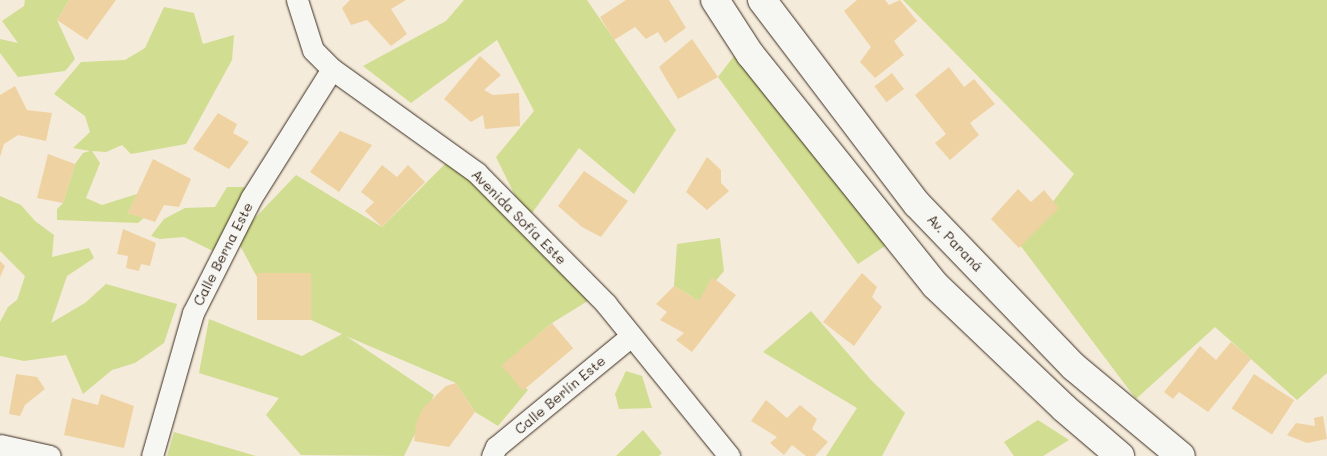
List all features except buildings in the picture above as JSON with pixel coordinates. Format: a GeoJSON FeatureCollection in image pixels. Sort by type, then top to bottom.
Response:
{"type":"FeatureCollection","features":[{"type":"Feature","properties":{"kind":"street","name":"Avenida Sofía Este"},"geometry":{"type":"LineString","coordinates":[[297,0],[313,50],[332,69],[477,173],[606,304],[729,456]]}},
{"type":"Feature","properties":{"kind":"street"},"geometry":{"type":"LineString","coordinates":[[715,0],[750,54],[936,285],[1064,408],[1120,456]]}},
{"type":"Feature","properties":{"kind":"street","name":"Av. Paraná"},"geometry":{"type":"LineString","coordinates":[[762,0],[917,204],[1074,367],[1181,456]]}},
{"type":"Feature","properties":{"kind":"street","name":"Calle Berna Este"},"geometry":{"type":"LineString","coordinates":[[152,456],[193,313],[251,198],[332,69]]}},
{"type":"Feature","properties":{"kind":"street","name":"Calle Berlín Este"},"geometry":{"type":"LineString","coordinates":[[492,456],[496,448],[631,336]]}},
{"type":"Feature","properties":{"kind":"street"},"geometry":{"type":"LineString","coordinates":[[0,445],[50,456]]}},
{"type":"Feature","properties":{"kind":"green space"},"geometry":{"type":"Polygon","coordinates":[[[25,0],[69,0],[57,20],[75,59],[65,71],[18,77],[0,53],[0,39],[18,43],[2,21],[24,6],[25,0]]]}},
{"type":"Feature","properties":{"kind":"green space"},"geometry":{"type":"Polygon","coordinates":[[[464,0],[587,0],[676,130],[634,194],[579,148],[527,220],[496,157],[534,111],[497,40],[411,103],[363,66],[446,21],[464,0]]]}},
{"type":"Feature","properties":{"kind":"green space"},"geometry":{"type":"Polygon","coordinates":[[[903,0],[1327,0],[1327,373],[1297,400],[1215,327],[1136,399],[1020,245],[1074,174],[903,0]]]}},
{"type":"Feature","properties":{"kind":"green space"},"geometry":{"type":"Polygon","coordinates":[[[164,7],[194,13],[203,44],[234,35],[232,60],[186,144],[131,154],[122,145],[106,152],[92,151],[100,163],[86,198],[102,205],[137,194],[128,213],[144,218],[138,223],[57,220],[57,209],[63,203],[75,164],[83,153],[90,151],[73,148],[90,132],[85,116],[54,94],[81,62],[125,60],[145,48],[164,7]]]}},
{"type":"Feature","properties":{"kind":"green space"},"geometry":{"type":"Polygon","coordinates":[[[743,44],[888,244],[858,264],[718,77],[743,44]]]}},
{"type":"Feature","properties":{"kind":"green space"},"geometry":{"type":"Polygon","coordinates":[[[453,156],[596,296],[552,323],[502,366],[528,390],[498,426],[475,412],[456,383],[346,336],[434,395],[404,456],[301,455],[266,415],[279,398],[199,373],[209,319],[302,356],[342,334],[311,320],[311,273],[257,277],[236,238],[296,175],[382,227],[453,156]]]}},
{"type":"Feature","properties":{"kind":"green space"},"geometry":{"type":"Polygon","coordinates":[[[227,187],[244,187],[249,197],[213,251],[184,237],[160,239],[151,236],[164,219],[185,208],[215,207],[227,187]]]}},
{"type":"Feature","properties":{"kind":"green space"},"geometry":{"type":"Polygon","coordinates":[[[0,196],[21,205],[35,221],[54,235],[52,257],[89,248],[94,258],[67,276],[51,323],[85,303],[106,284],[177,304],[164,343],[135,363],[112,370],[83,394],[66,355],[24,361],[0,356],[0,322],[8,307],[17,300],[25,276],[0,251],[0,196]]]}},
{"type":"Feature","properties":{"kind":"green space"},"geometry":{"type":"Polygon","coordinates":[[[720,238],[724,271],[699,301],[674,286],[677,244],[720,238]]]}},
{"type":"Feature","properties":{"kind":"green space"},"geometry":{"type":"Polygon","coordinates":[[[811,311],[871,380],[905,413],[882,456],[826,456],[857,408],[763,352],[811,311]]]}},
{"type":"Feature","properties":{"kind":"green space"},"geometry":{"type":"Polygon","coordinates":[[[626,371],[642,376],[652,408],[619,409],[615,394],[626,371]]]}},
{"type":"Feature","properties":{"kind":"green space"},"geometry":{"type":"Polygon","coordinates":[[[1038,420],[1069,440],[1043,456],[1014,456],[1004,442],[1038,420]]]}},
{"type":"Feature","properties":{"kind":"green space"},"geometry":{"type":"Polygon","coordinates":[[[643,430],[662,453],[659,456],[616,456],[643,430]]]}},
{"type":"Feature","properties":{"kind":"green space"},"geometry":{"type":"Polygon","coordinates":[[[174,432],[256,456],[167,456],[174,432]]]}}]}
